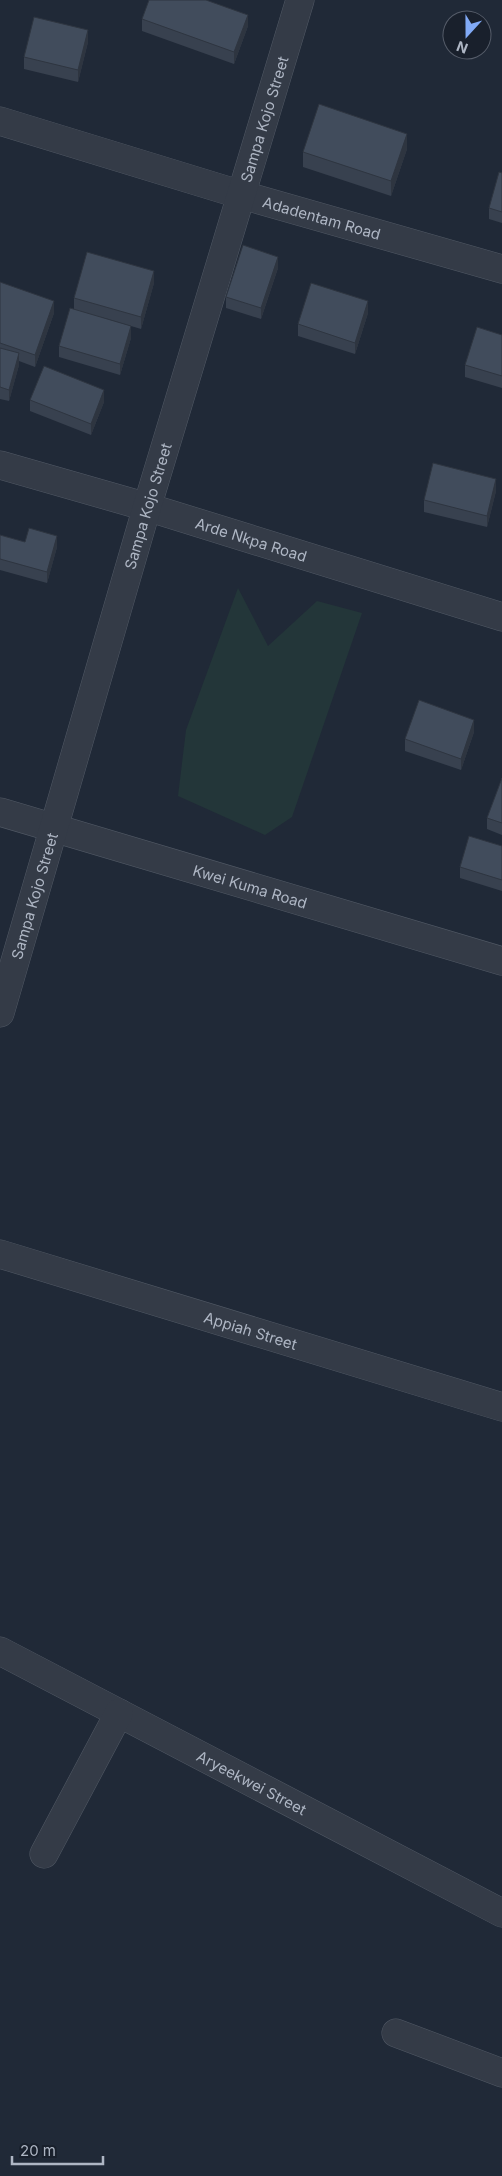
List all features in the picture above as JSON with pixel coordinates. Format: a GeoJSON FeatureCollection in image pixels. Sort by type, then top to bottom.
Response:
{"type":"FeatureCollection","features":[{"type":"Feature","properties":{"kind":"street","name":"Sampa Kojo Street"},"geometry":{"type":"LineString","coordinates":[[0,1013],[147,507],[300,0]]}},
{"type":"Feature","properties":{"kind":"street","name":"Adadentam Road"},"geometry":{"type":"LineString","coordinates":[[0,121],[242,195],[502,269]]}},
{"type":"Feature","properties":{"kind":"street","name":"Arde Nkpa Road"},"geometry":{"type":"LineString","coordinates":[[0,465],[147,507],[502,617]]}},
{"type":"Feature","properties":{"kind":"street","name":"Kwei Kuma Road"},"geometry":{"type":"LineString","coordinates":[[0,812],[502,961]]}},
{"type":"Feature","properties":{"kind":"street","name":"Appiah Street"},"geometry":{"type":"LineString","coordinates":[[0,1254],[502,1407]]}},
{"type":"Feature","properties":{"kind":"street","name":"Aryeekwei Street"},"geometry":{"type":"LineString","coordinates":[[0,1651],[502,1913]]}},
{"type":"Feature","properties":{"kind":"street"},"geometry":{"type":"LineString","coordinates":[[44,1854],[119,1713]]}},
{"type":"Feature","properties":{"kind":"street"},"geometry":{"type":"LineString","coordinates":[[396,2033],[502,2073]]}},
{"type":"Feature","properties":{"kind":"shaded area"},"geometry":{"type":"Polygon","coordinates":[[[238,588],[268,646],[317,601],[362,613],[292,817],[265,835],[178,796],[186,730],[238,588]]]}},
{"type":"Feature","properties":{"kind":"building"},"geometry":{"type":"Polygon","coordinates":[[[149,0],[206,0],[248,15],[234,52],[142,19],[149,0]]]}},
{"type":"Feature","properties":{"kind":"building"},"geometry":{"type":"Polygon","coordinates":[[[34,17],[88,30],[78,70],[24,57],[34,17]]]}},
{"type":"Feature","properties":{"kind":"building"},"geometry":{"type":"Polygon","coordinates":[[[319,104],[407,134],[391,181],[303,152],[319,104]]]}},
{"type":"Feature","properties":{"kind":"building"},"geometry":{"type":"Polygon","coordinates":[[[499,172],[502,173],[502,212],[489,208],[499,172]]]}},
{"type":"Feature","properties":{"kind":"building"},"geometry":{"type":"Polygon","coordinates":[[[243,245],[278,257],[261,308],[226,297],[243,245]]]}},
{"type":"Feature","properties":{"kind":"building"},"geometry":{"type":"Polygon","coordinates":[[[87,252],[154,271],[141,317],[74,298],[87,252]]]}},
{"type":"Feature","properties":{"kind":"building"},"geometry":{"type":"Polygon","coordinates":[[[0,282],[54,301],[35,355],[0,343],[0,282]]]}},
{"type":"Feature","properties":{"kind":"building"},"geometry":{"type":"Polygon","coordinates":[[[311,283],[368,301],[355,343],[298,324],[311,283]]]}},
{"type":"Feature","properties":{"kind":"building"},"geometry":{"type":"Polygon","coordinates":[[[70,308],[131,326],[120,364],[59,346],[70,308]]]}},
{"type":"Feature","properties":{"kind":"building"},"geometry":{"type":"Polygon","coordinates":[[[477,327],[502,335],[502,376],[465,365],[477,327]]]}},
{"type":"Feature","properties":{"kind":"building"},"geometry":{"type":"Polygon","coordinates":[[[0,348],[19,353],[9,390],[0,387],[0,348]]]}},
{"type":"Feature","properties":{"kind":"building"},"geometry":{"type":"Polygon","coordinates":[[[44,366],[104,390],[91,424],[30,400],[44,366]]]}},
{"type":"Feature","properties":{"kind":"building"},"geometry":{"type":"Polygon","coordinates":[[[433,463],[496,479],[487,516],[424,500],[433,463]]]}},
{"type":"Feature","properties":{"kind":"building"},"geometry":{"type":"Polygon","coordinates":[[[29,528],[57,536],[47,572],[0,559],[0,535],[25,542],[29,528]]]}},
{"type":"Feature","properties":{"kind":"building"},"geometry":{"type":"Polygon","coordinates":[[[419,700],[474,720],[461,759],[405,739],[419,700]]]}},
{"type":"Feature","properties":{"kind":"building"},"geometry":{"type":"Polygon","coordinates":[[[502,778],[502,823],[487,818],[502,778]]]}},
{"type":"Feature","properties":{"kind":"building"},"geometry":{"type":"Polygon","coordinates":[[[469,836],[502,846],[502,880],[460,867],[469,836]]]}}]}
